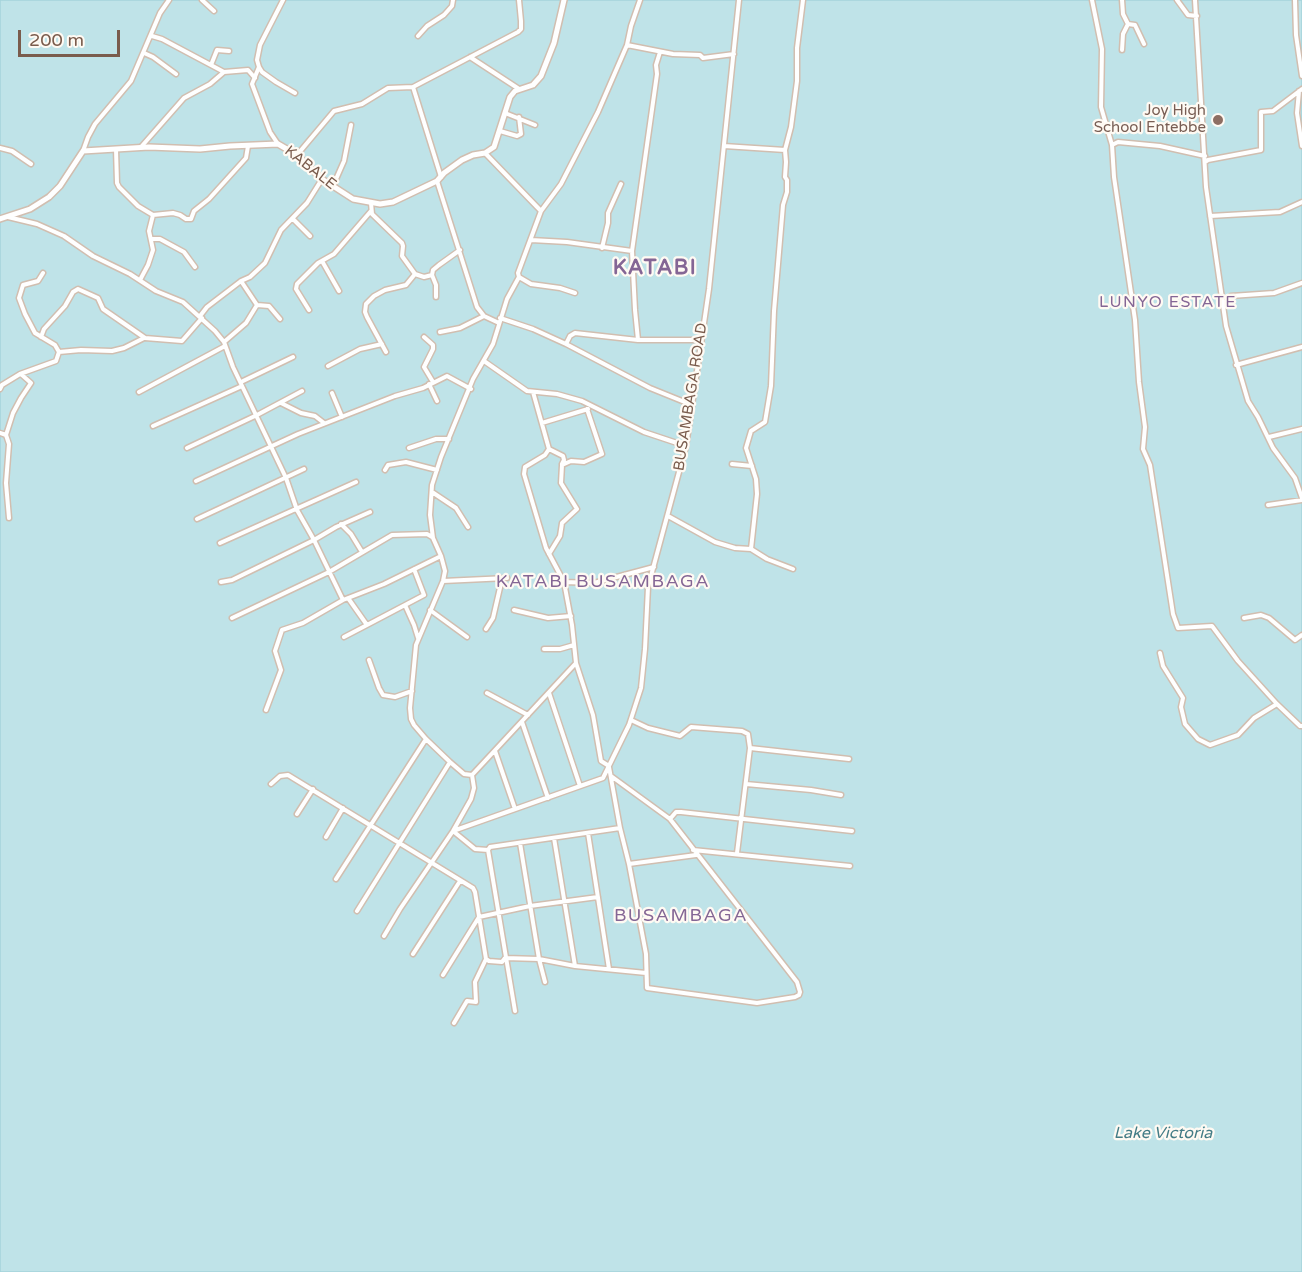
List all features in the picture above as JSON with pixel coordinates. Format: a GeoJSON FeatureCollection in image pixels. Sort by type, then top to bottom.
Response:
{"type":"FeatureCollection","features":[{"type":"Feature","properties":{"kind":"street"},"geometry":{"type":"LineString","coordinates":[[0,219],[30,209],[49,197],[60,186],[83,151],[92,129],[127,88],[152,36],[160,13],[169,0]]}},
{"type":"Feature","properties":{"kind":"street"},"geometry":{"type":"LineString","coordinates":[[202,0],[214,11]]}},
{"type":"Feature","properties":{"kind":"street"},"geometry":{"type":"LineString","coordinates":[[283,0],[260,45],[257,60],[262,72],[295,93]]}},
{"type":"Feature","properties":{"kind":"street"},"geometry":{"type":"LineString","coordinates":[[418,36],[427,26],[444,15],[452,6],[453,0]]}},
{"type":"Feature","properties":{"kind":"street"},"geometry":{"type":"LineString","coordinates":[[297,155],[334,111],[362,104],[388,88],[412,87],[512,36],[521,29],[519,0]]}},
{"type":"Feature","properties":{"kind":"street"},"geometry":{"type":"LineString","coordinates":[[541,211],[485,153],[494,147],[510,97],[520,89],[533,85],[541,76],[554,43],[564,0]]}},
{"type":"Feature","properties":{"kind":"street"},"geometry":{"type":"LineString","coordinates":[[472,775],[464,774],[450,762],[426,739],[411,719],[418,639],[443,581],[445,571],[433,538],[430,515],[431,492],[448,439],[471,389],[473,379],[497,334],[510,291],[519,277],[518,273],[541,211],[561,184],[586,135],[627,45],[640,0]]}},
{"type":"Feature","properties":{"kind":"street","name":"BUSAMBAGA ROAD"},"geometry":{"type":"LineString","coordinates":[[609,766],[631,720],[643,678],[648,587],[686,446],[709,289],[739,0]]}},
{"type":"Feature","properties":{"kind":"street"},"geometry":{"type":"LineString","coordinates":[[751,549],[757,494],[753,466],[747,452],[747,442],[751,431],[765,422],[771,386],[778,255],[783,205],[787,192],[785,150],[791,127],[797,81],[797,48],[803,0]]}},
{"type":"Feature","properties":{"kind":"street"},"geometry":{"type":"LineString","coordinates":[[1092,0],[1102,49],[1101,107],[1112,145],[1114,177],[1138,345],[1139,382],[1145,427],[1143,449],[1150,465],[1173,614],[1178,628],[1212,626],[1238,661],[1277,704],[1302,726]]}},
{"type":"Feature","properties":{"kind":"street"},"geometry":{"type":"LineString","coordinates":[[1122,0],[1123,14],[1128,24]]}},
{"type":"Feature","properties":{"kind":"street"},"geometry":{"type":"LineString","coordinates":[[1177,0],[1188,15],[1197,16]]}},
{"type":"Feature","properties":{"kind":"street"},"geometry":{"type":"LineString","coordinates":[[1196,0],[1204,156],[1210,216],[1229,340],[1248,401],[1278,457],[1294,478],[1302,499],[1268,505]]}},
{"type":"Feature","properties":{"kind":"street"},"geometry":{"type":"LineString","coordinates":[[1295,0],[1296,35],[1302,76]]}},
{"type":"Feature","properties":{"kind":"street"},"geometry":{"type":"LineString","coordinates":[[1128,24],[1135,25],[1144,44]]}},
{"type":"Feature","properties":{"kind":"street"},"geometry":{"type":"LineString","coordinates":[[1122,50],[1123,34],[1128,24]]}},
{"type":"Feature","properties":{"kind":"street"},"geometry":{"type":"LineString","coordinates":[[152,36],[224,72],[248,70],[255,78]]}},
{"type":"Feature","properties":{"kind":"street"},"geometry":{"type":"LineString","coordinates":[[627,45],[660,52],[700,55],[703,58],[734,54]]}},
{"type":"Feature","properties":{"kind":"street"},"geometry":{"type":"LineString","coordinates":[[211,65],[217,50],[229,51]]}},
{"type":"Feature","properties":{"kind":"street"},"geometry":{"type":"LineString","coordinates":[[144,52],[176,74]]}},
{"type":"Feature","properties":{"kind":"street"},"geometry":{"type":"LineString","coordinates":[[638,340],[633,251],[657,74],[656,65],[660,52]]}},
{"type":"Feature","properties":{"kind":"street"},"geometry":{"type":"LineString","coordinates":[[470,57],[520,89]]}},
{"type":"Feature","properties":{"kind":"street"},"geometry":{"type":"LineString","coordinates":[[259,67],[252,84],[270,132],[278,144]]}},
{"type":"Feature","properties":{"kind":"street"},"geometry":{"type":"LineString","coordinates":[[140,147],[184,98],[210,84],[224,72]]}},
{"type":"Feature","properties":{"kind":"street"},"geometry":{"type":"LineString","coordinates":[[412,87],[477,307],[484,316],[533,329],[650,388],[692,405]]}},
{"type":"Feature","properties":{"kind":"street"},"geometry":{"type":"LineString","coordinates":[[1205,162],[1261,150],[1261,112],[1273,111],[1301,90]]}},
{"type":"Feature","properties":{"kind":"street"},"geometry":{"type":"LineString","coordinates":[[1301,90],[1302,98]]}},
{"type":"Feature","properties":{"kind":"street"},"geometry":{"type":"LineString","coordinates":[[1301,90],[1297,113],[1302,146]]}},
{"type":"Feature","properties":{"kind":"street"},"geometry":{"type":"LineString","coordinates":[[505,113],[534,125]]}},
{"type":"Feature","properties":{"kind":"street"},"geometry":{"type":"LineString","coordinates":[[500,131],[517,136],[521,134],[519,117]]}},
{"type":"Feature","properties":{"kind":"street"},"geometry":{"type":"LineString","coordinates":[[333,186],[344,161],[351,125]]}},
{"type":"Feature","properties":{"kind":"street"},"geometry":{"type":"LineString","coordinates":[[1112,145],[1118,142],[1160,146],[1204,156]]}},
{"type":"Feature","properties":{"kind":"street","name":"KABALE"},"geometry":{"type":"LineString","coordinates":[[83,151],[140,147],[200,149],[278,144],[297,155],[322,179],[353,200],[371,203],[393,202],[439,179],[462,160],[485,153]]}},
{"type":"Feature","properties":{"kind":"street"},"geometry":{"type":"LineString","coordinates":[[116,149],[117,183],[138,206],[153,215],[173,213],[191,219],[194,211],[209,199],[246,158],[248,145]]}},
{"type":"Feature","properties":{"kind":"street"},"geometry":{"type":"LineString","coordinates":[[724,146],[785,150]]}},
{"type":"Feature","properties":{"kind":"street"},"geometry":{"type":"LineString","coordinates":[[0,148],[12,151],[31,164]]}},
{"type":"Feature","properties":{"kind":"street"},"geometry":{"type":"LineString","coordinates":[[41,337],[44,329],[65,306],[73,292],[78,289],[98,298],[103,309],[145,338],[182,341],[207,308],[241,281],[250,278],[266,263],[281,230],[311,198],[322,179]]}},
{"type":"Feature","properties":{"kind":"street"},"geometry":{"type":"LineString","coordinates":[[602,248],[608,213],[621,184]]}},
{"type":"Feature","properties":{"kind":"street"},"geometry":{"type":"LineString","coordinates":[[1210,216],[1280,212],[1302,202]]}},
{"type":"Feature","properties":{"kind":"street"},"geometry":{"type":"LineString","coordinates":[[309,310],[296,287],[322,261],[334,254],[371,211],[371,203]]}},
{"type":"Feature","properties":{"kind":"street"},"geometry":{"type":"LineString","coordinates":[[371,211],[402,243],[402,255],[408,267],[415,274],[424,277],[432,275]]}},
{"type":"Feature","properties":{"kind":"street"},"geometry":{"type":"LineString","coordinates":[[140,280],[153,250],[149,231],[153,215]]}},
{"type":"Feature","properties":{"kind":"street"},"geometry":{"type":"LineString","coordinates":[[8,217],[37,224],[64,236],[93,256],[140,280],[156,291],[183,302],[201,317],[225,344],[241,384],[286,478],[297,510],[343,600]]}},
{"type":"Feature","properties":{"kind":"street"},"geometry":{"type":"LineString","coordinates":[[293,219],[310,236]]}},
{"type":"Feature","properties":{"kind":"street"},"geometry":{"type":"LineString","coordinates":[[152,239],[160,239],[184,252],[195,267]]}},
{"type":"Feature","properties":{"kind":"street"},"geometry":{"type":"LineString","coordinates":[[531,240],[567,242],[633,251]]}},
{"type":"Feature","properties":{"kind":"street"},"geometry":{"type":"LineString","coordinates":[[436,297],[433,270],[460,250]]}},
{"type":"Feature","properties":{"kind":"street"},"geometry":{"type":"LineString","coordinates":[[322,261],[339,291]]}},
{"type":"Feature","properties":{"kind":"street"},"geometry":{"type":"LineString","coordinates":[[0,388],[21,374],[56,362],[59,352],[55,345],[35,333],[19,298],[23,285],[38,281],[43,273]]}},
{"type":"Feature","properties":{"kind":"street"},"geometry":{"type":"LineString","coordinates":[[386,352],[367,317],[366,304],[385,290],[406,285],[415,274]]}},
{"type":"Feature","properties":{"kind":"street"},"geometry":{"type":"LineString","coordinates":[[519,277],[531,284],[560,288],[575,293]]}},
{"type":"Feature","properties":{"kind":"street"},"geometry":{"type":"LineString","coordinates":[[241,281],[257,305]]}},
{"type":"Feature","properties":{"kind":"street"},"geometry":{"type":"LineString","coordinates":[[1222,304],[1231,296],[1274,293],[1302,283]]}},
{"type":"Feature","properties":{"kind":"street"},"geometry":{"type":"LineString","coordinates":[[257,305],[269,306],[280,319]]}},
{"type":"Feature","properties":{"kind":"street"},"geometry":{"type":"LineString","coordinates":[[139,392],[225,344],[246,323],[257,305]]}},
{"type":"Feature","properties":{"kind":"street"},"geometry":{"type":"LineString","coordinates":[[440,332],[460,328],[484,316]]}},
{"type":"Feature","properties":{"kind":"street"},"geometry":{"type":"LineString","coordinates":[[566,344],[570,336],[575,333],[594,333],[638,340],[701,340]]}},
{"type":"Feature","properties":{"kind":"street"},"geometry":{"type":"LineString","coordinates":[[424,337],[433,345],[423,367],[436,401]]}},
{"type":"Feature","properties":{"kind":"street"},"geometry":{"type":"LineString","coordinates":[[59,352],[112,351],[145,338]]}},
{"type":"Feature","properties":{"kind":"street"},"geometry":{"type":"LineString","coordinates":[[328,366],[360,349],[382,344]]}},
{"type":"Feature","properties":{"kind":"street"},"geometry":{"type":"LineString","coordinates":[[1236,365],[1302,347]]}},
{"type":"Feature","properties":{"kind":"street"},"geometry":{"type":"LineString","coordinates":[[153,426],[293,357]]}},
{"type":"Feature","properties":{"kind":"street"},"geometry":{"type":"LineString","coordinates":[[484,361],[521,388],[533,392],[557,394],[594,405],[644,432],[686,446]]}},
{"type":"Feature","properties":{"kind":"street"},"geometry":{"type":"LineString","coordinates":[[9,518],[6,483],[9,444],[6,435],[17,405],[31,383],[21,374]]}},
{"type":"Feature","properties":{"kind":"street"},"geometry":{"type":"LineString","coordinates":[[195,481],[324,423],[447,376],[471,389]]}},
{"type":"Feature","properties":{"kind":"street"},"geometry":{"type":"LineString","coordinates":[[187,448],[302,391]]}},
{"type":"Feature","properties":{"kind":"street"},"geometry":{"type":"LineString","coordinates":[[533,392],[549,448],[563,456],[561,483],[577,509],[562,523],[560,536],[549,555]]}},
{"type":"Feature","properties":{"kind":"street"},"geometry":{"type":"LineString","coordinates":[[332,393],[342,417]]}},
{"type":"Feature","properties":{"kind":"street"},"geometry":{"type":"LineString","coordinates":[[281,403],[294,410],[315,416],[324,423]]}},
{"type":"Feature","properties":{"kind":"street"},"geometry":{"type":"LineString","coordinates":[[542,423],[594,405]]}},
{"type":"Feature","properties":{"kind":"street"},"geometry":{"type":"LineString","coordinates":[[562,465],[571,461],[584,462],[602,455],[587,409]]}},
{"type":"Feature","properties":{"kind":"street"},"geometry":{"type":"LineString","coordinates":[[1269,437],[1302,429]]}},
{"type":"Feature","properties":{"kind":"street"},"geometry":{"type":"LineString","coordinates":[[0,433],[6,435]]}},
{"type":"Feature","properties":{"kind":"street"},"geometry":{"type":"LineString","coordinates":[[409,448],[436,439],[448,439]]}},
{"type":"Feature","properties":{"kind":"street"},"geometry":{"type":"LineString","coordinates":[[549,448],[545,455],[525,468],[524,474],[549,555],[564,582],[571,616],[576,663],[592,715],[601,761],[609,766],[646,954],[645,986],[757,1003],[799,995],[797,982],[670,819],[611,776]]}},
{"type":"Feature","properties":{"kind":"street"},"geometry":{"type":"LineString","coordinates":[[385,471],[388,465],[406,462],[437,470]]}},
{"type":"Feature","properties":{"kind":"street"},"geometry":{"type":"LineString","coordinates":[[732,464],[753,466]]}},
{"type":"Feature","properties":{"kind":"street"},"geometry":{"type":"LineString","coordinates":[[197,519],[304,469]]}},
{"type":"Feature","properties":{"kind":"street"},"geometry":{"type":"LineString","coordinates":[[220,543],[356,482]]}},
{"type":"Feature","properties":{"kind":"street"},"geometry":{"type":"LineString","coordinates":[[431,492],[456,508],[468,527]]}},
{"type":"Feature","properties":{"kind":"street"},"geometry":{"type":"LineString","coordinates":[[221,582],[232,579],[314,540],[341,524],[370,512]]}},
{"type":"Feature","properties":{"kind":"street"},"geometry":{"type":"LineString","coordinates":[[668,516],[715,542],[735,548],[751,549],[767,559],[794,569]]}},
{"type":"Feature","properties":{"kind":"street"},"geometry":{"type":"LineString","coordinates":[[341,524],[351,534],[362,552]]}},
{"type":"Feature","properties":{"kind":"street"},"geometry":{"type":"LineString","coordinates":[[232,618],[329,572],[392,535],[427,534],[433,538]]}},
{"type":"Feature","properties":{"kind":"street"},"geometry":{"type":"LineString","coordinates":[[266,710],[281,670],[275,651],[282,630],[303,623],[343,600],[384,584],[441,556]]}},
{"type":"Feature","properties":{"kind":"street"},"geometry":{"type":"LineString","coordinates":[[564,582],[594,583],[654,566]]}},
{"type":"Feature","properties":{"kind":"street"},"geometry":{"type":"LineString","coordinates":[[344,638],[424,595],[414,569]]}},
{"type":"Feature","properties":{"kind":"street"},"geometry":{"type":"LineString","coordinates":[[443,581],[505,578],[493,618],[486,629]]}},
{"type":"Feature","properties":{"kind":"street"},"geometry":{"type":"LineString","coordinates":[[348,598],[367,625]]}},
{"type":"Feature","properties":{"kind":"street"},"geometry":{"type":"LineString","coordinates":[[405,605],[418,639]]}},
{"type":"Feature","properties":{"kind":"street"},"geometry":{"type":"LineString","coordinates":[[430,610],[467,637]]}},
{"type":"Feature","properties":{"kind":"street"},"geometry":{"type":"LineString","coordinates":[[514,610],[548,618],[571,616]]}},
{"type":"Feature","properties":{"kind":"street"},"geometry":{"type":"LineString","coordinates":[[1244,618],[1260,615],[1269,618],[1295,640],[1302,635]]}},
{"type":"Feature","properties":{"kind":"street"},"geometry":{"type":"LineString","coordinates":[[544,649],[560,649],[574,645]]}},
{"type":"Feature","properties":{"kind":"street"},"geometry":{"type":"LineString","coordinates":[[1160,653],[1163,666],[1183,698],[1181,707],[1185,724],[1198,739],[1210,745],[1238,735],[1254,718],[1277,704]]}},
{"type":"Feature","properties":{"kind":"street"},"geometry":{"type":"LineString","coordinates":[[369,660],[383,695],[395,697],[413,690]]}},
{"type":"Feature","properties":{"kind":"street"},"geometry":{"type":"LineString","coordinates":[[384,936],[453,831],[473,793],[472,775],[576,663]]}},
{"type":"Feature","properties":{"kind":"street"},"geometry":{"type":"LineString","coordinates":[[487,693],[528,715]]}},
{"type":"Feature","properties":{"kind":"street"},"geometry":{"type":"LineString","coordinates":[[549,693],[580,786]]}},
{"type":"Feature","properties":{"kind":"street"},"geometry":{"type":"LineString","coordinates":[[631,720],[648,728],[680,736],[690,727],[742,731],[749,736],[750,748],[737,853]]}},
{"type":"Feature","properties":{"kind":"street"},"geometry":{"type":"LineString","coordinates":[[522,722],[548,798]]}},
{"type":"Feature","properties":{"kind":"street"},"geometry":{"type":"LineString","coordinates":[[336,879],[426,739]]}},
{"type":"Feature","properties":{"kind":"street"},"geometry":{"type":"LineString","coordinates":[[750,748],[849,759]]}},
{"type":"Feature","properties":{"kind":"street"},"geometry":{"type":"LineString","coordinates":[[495,751],[515,809]]}},
{"type":"Feature","properties":{"kind":"street"},"geometry":{"type":"LineString","coordinates":[[357,911],[450,762]]}},
{"type":"Feature","properties":{"kind":"street"},"geometry":{"type":"LineString","coordinates":[[453,831],[603,778],[609,766]]}},
{"type":"Feature","properties":{"kind":"street"},"geometry":{"type":"LineString","coordinates":[[271,784],[280,776],[288,775],[474,890],[486,959],[475,982],[476,1002],[467,1001],[454,1023]]}},
{"type":"Feature","properties":{"kind":"street"},"geometry":{"type":"LineString","coordinates":[[746,783],[841,795]]}},
{"type":"Feature","properties":{"kind":"street"},"geometry":{"type":"LineString","coordinates":[[297,814],[313,789]]}},
{"type":"Feature","properties":{"kind":"street"},"geometry":{"type":"LineString","coordinates":[[326,837],[343,808]]}},
{"type":"Feature","properties":{"kind":"street"},"geometry":{"type":"LineString","coordinates":[[670,819],[678,812],[852,831]]}},
{"type":"Feature","properties":{"kind":"street"},"geometry":{"type":"LineString","coordinates":[[453,831],[475,849],[488,850],[490,847],[620,828]]}},
{"type":"Feature","properties":{"kind":"street"},"geometry":{"type":"LineString","coordinates":[[588,832],[609,969]]}},
{"type":"Feature","properties":{"kind":"street"},"geometry":{"type":"LineString","coordinates":[[554,838],[575,966]]}},
{"type":"Feature","properties":{"kind":"street"},"geometry":{"type":"LineString","coordinates":[[520,843],[539,959],[545,982]]}},
{"type":"Feature","properties":{"kind":"street"},"geometry":{"type":"LineString","coordinates":[[692,849],[850,866]]}},
{"type":"Feature","properties":{"kind":"street"},"geometry":{"type":"LineString","coordinates":[[488,850],[515,1011]]}},
{"type":"Feature","properties":{"kind":"street"},"geometry":{"type":"LineString","coordinates":[[629,864],[696,855]]}},
{"type":"Feature","properties":{"kind":"street"},"geometry":{"type":"LineString","coordinates":[[413,954],[460,881]]}},
{"type":"Feature","properties":{"kind":"street"},"geometry":{"type":"LineString","coordinates":[[442,975],[479,917],[530,906],[598,897]]}},
{"type":"Feature","properties":{"kind":"street"},"geometry":{"type":"LineString","coordinates":[[486,959],[502,962],[505,958],[539,959],[575,966],[646,973]]}},
{"type":"Feature","properties":{"kind":"water","name":"Lake Victoria"},"geometry":{"type":"Polygon","coordinates":[[[0,0],[1302,0],[1302,1272],[0,1272],[0,0]]]}},
{"type":"Feature","properties":{"kind":"place","name":"Joy High School Entebbe"},"geometry":{"type":"Point","coordinates":[1218,120]}},
{"type":"Feature","properties":{"kind":"district","name":"KATABI"},"geometry":{"type":"Point","coordinates":[655,268]}},
{"type":"Feature","properties":{"kind":"district","name":"LUNYO ESTATE"},"geometry":{"type":"Point","coordinates":[1168,303]}},
{"type":"Feature","properties":{"kind":"district","name":"KATABI BUSAMBAGA"},"geometry":{"type":"Point","coordinates":[603,582]}},
{"type":"Feature","properties":{"kind":"district","name":"BUSAMBAGA"},"geometry":{"type":"Point","coordinates":[681,916]}}]}
